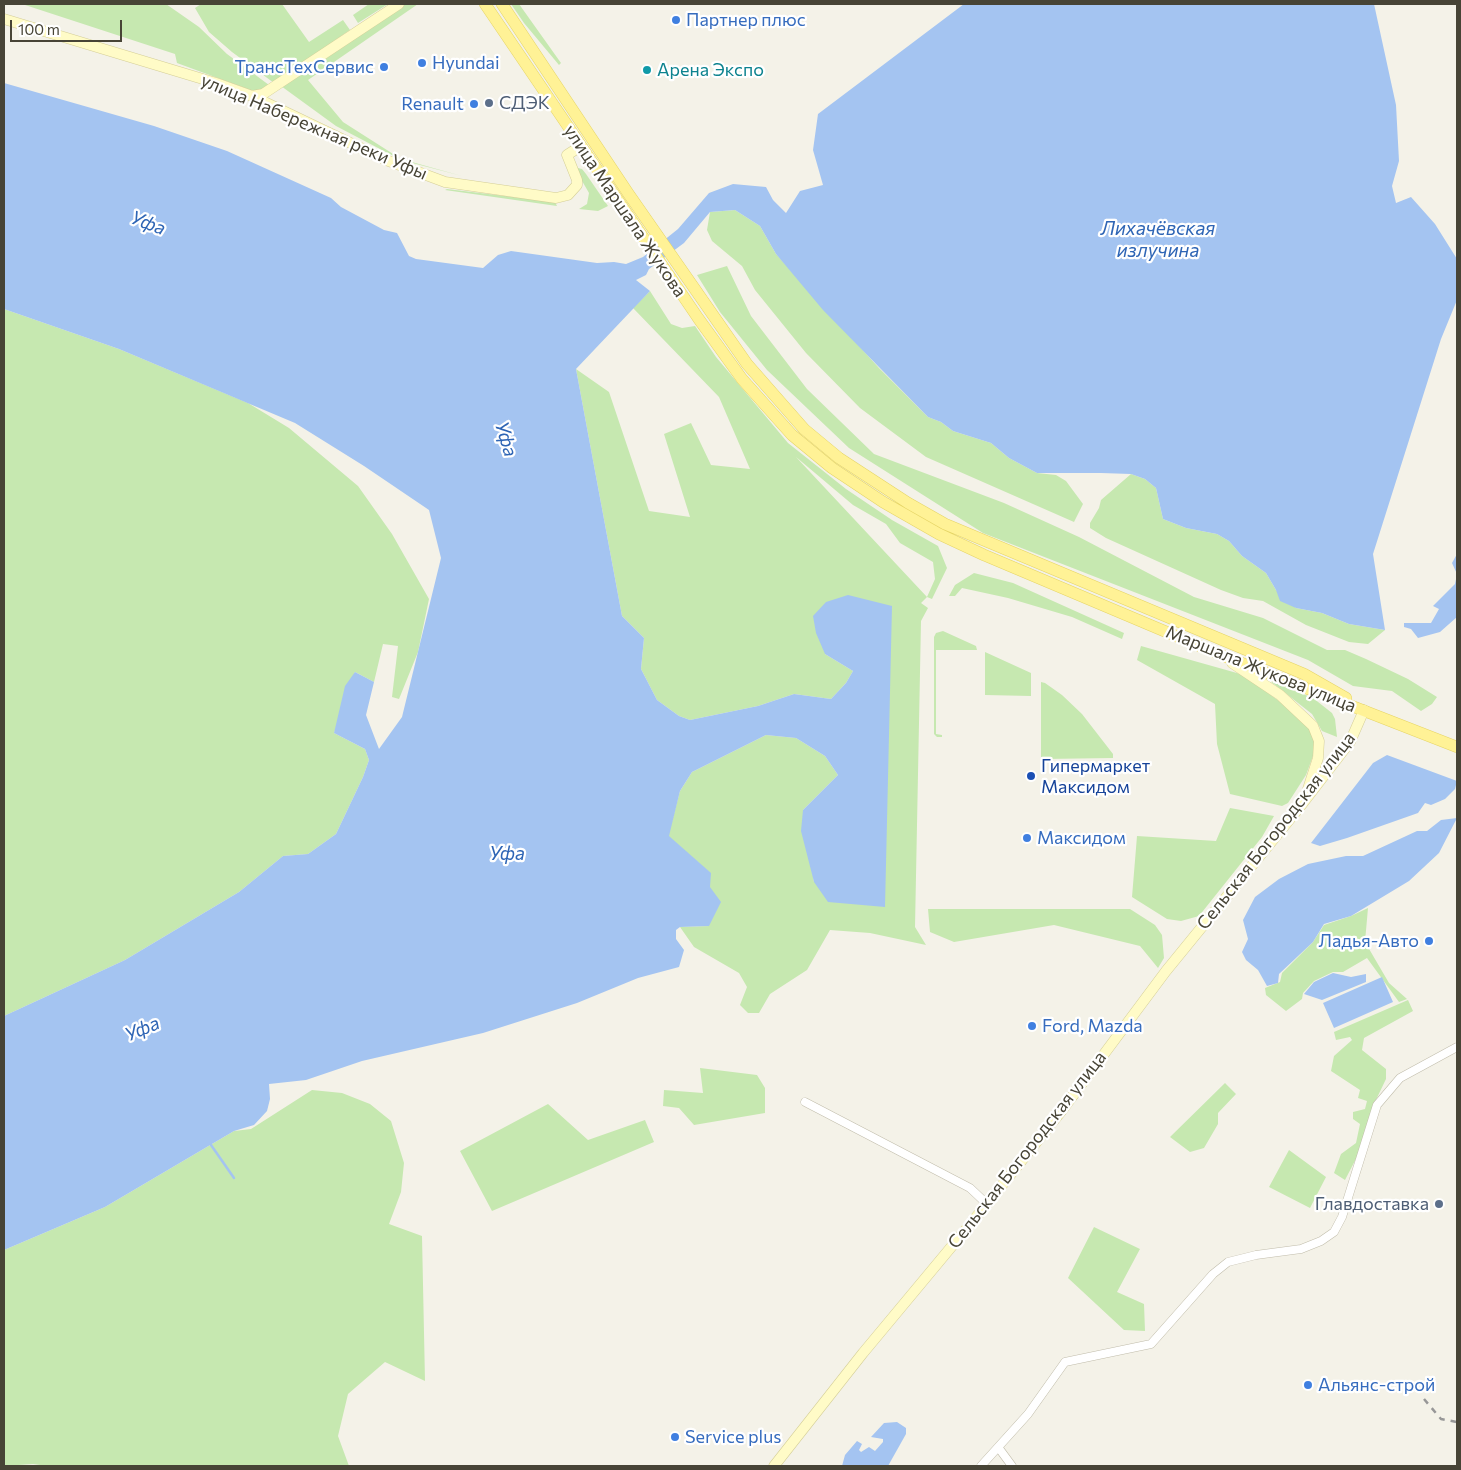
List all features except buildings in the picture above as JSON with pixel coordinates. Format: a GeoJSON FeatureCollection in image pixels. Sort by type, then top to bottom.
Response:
{"type":"FeatureCollection","features":[{"type":"Feature","properties":{"kind":"main road"},"geometry":{"type":"LineString","coordinates":[[252,96],[263,94],[399,4]]}},
{"type":"Feature","properties":{"kind":"main road","name":"улица Маршала Жукова"},"geometry":{"type":"LineString","coordinates":[[485,4],[698,318]]}},
{"type":"Feature","properties":{"kind":"main road","name":"улица Маршала Жукова"},"geometry":{"type":"LineString","coordinates":[[502,4],[628,194],[710,312]]}},
{"type":"Feature","properties":{"kind":"main road"},"geometry":{"type":"LineString","coordinates":[[507,4],[511,17]]}},
{"type":"Feature","properties":{"kind":"main road","name":"улица Набережная реки Уфы"},"geometry":{"type":"LineString","coordinates":[[4,19],[199,77],[252,96],[386,160],[428,177],[501,191],[556,198],[568,195],[577,185],[577,180],[567,155],[581,146]]}},
{"type":"Feature","properties":{"kind":"main road","name":"Маршала Жукова улица"},"geometry":{"type":"LineString","coordinates":[[710,312],[747,364],[804,429],[838,458],[908,503],[979,540],[1304,674],[1364,710]]}},
{"type":"Feature","properties":{"kind":"main road","name":"Маршала Жукова улица"},"geometry":{"type":"LineString","coordinates":[[698,318],[742,379],[792,435],[832,468],[883,502],[939,534],[984,555],[1221,655],[1364,710]]}},
{"type":"Feature","properties":{"kind":"main road"},"geometry":{"type":"LineString","coordinates":[[1221,655],[1297,708],[1313,726],[1318,741],[1318,758],[1303,802]]}},
{"type":"Feature","properties":{"kind":"main road"},"geometry":{"type":"LineString","coordinates":[[1364,710],[1457,747]]}},
{"type":"Feature","properties":{"kind":"main road","name":"Сельская Богородская улица"},"geometry":{"type":"LineString","coordinates":[[774,1466],[863,1353],[1063,1109],[1166,971],[1350,742],[1364,710]]}},
{"type":"Feature","properties":{"kind":"street"},"geometry":{"type":"LineString","coordinates":[[981,1466],[1028,1414],[1065,1362],[1150,1344],[1212,1274],[1228,1262],[1256,1255],[1300,1249],[1321,1241],[1334,1232],[1342,1217],[1376,1104],[1400,1078],[1457,1047]]}},
{"type":"Feature","properties":{"kind":"street"},"geometry":{"type":"LineString","coordinates":[[806,1102],[970,1188],[987,1204]]}},
{"type":"Feature","properties":{"kind":"street"},"geometry":{"type":"LineString","coordinates":[[998,1447],[1012,1466]]}},
{"type":"Feature","properties":{"kind":"green space"},"geometry":{"type":"Polygon","coordinates":[[[22,4],[166,4],[199,27],[227,54],[269,85],[259,91],[253,91],[177,63],[175,54],[22,4]]]}},
{"type":"Feature","properties":{"kind":"green space"},"geometry":{"type":"Polygon","coordinates":[[[201,4],[282,4],[309,42],[343,20],[350,30],[274,83],[232,52],[209,32],[195,8],[201,4]]]}},
{"type":"Feature","properties":{"kind":"green space"},"geometry":{"type":"Polygon","coordinates":[[[369,4],[388,4],[358,23],[353,15],[369,4]]]}},
{"type":"Feature","properties":{"kind":"green space"},"geometry":{"type":"Polygon","coordinates":[[[404,4],[418,4],[308,80],[343,122],[401,159],[462,176],[401,160],[336,126],[281,86],[404,4]]]}},
{"type":"Feature","properties":{"kind":"green space"},"geometry":{"type":"Polygon","coordinates":[[[511,4],[519,4],[561,63],[559,65],[524,23],[511,4]]]}},
{"type":"Feature","properties":{"kind":"green space"},"geometry":{"type":"Polygon","coordinates":[[[574,167],[582,169],[608,206],[598,211],[579,209],[587,204],[589,193],[574,167]]]}},
{"type":"Feature","properties":{"kind":"green space"},"geometry":{"type":"Polygon","coordinates":[[[445,190],[555,202],[557,206],[445,190]]]}},
{"type":"Feature","properties":{"kind":"green space"},"geometry":{"type":"Polygon","coordinates":[[[735,210],[760,226],[776,254],[879,368],[928,417],[941,422],[953,431],[991,443],[1009,458],[1037,473],[1056,475],[1066,481],[1083,504],[1074,522],[926,457],[860,408],[806,353],[755,290],[742,266],[712,241],[707,230],[710,212],[735,210]]]}},
{"type":"Feature","properties":{"kind":"green space"},"geometry":{"type":"Polygon","coordinates":[[[727,266],[751,316],[807,389],[874,454],[1004,503],[1079,537],[1194,597],[1263,618],[1327,650],[1345,650],[1366,659],[1408,679],[1437,697],[1432,704],[1421,711],[1392,691],[1353,686],[1308,660],[983,533],[849,448],[767,370],[720,312],[697,275],[727,266]]]}},
{"type":"Feature","properties":{"kind":"green space"},"geometry":{"type":"Polygon","coordinates":[[[650,291],[671,324],[682,328],[695,326],[716,357],[788,443],[846,489],[892,520],[938,546],[947,568],[932,599],[927,597],[921,603],[928,608],[921,621],[915,927],[926,945],[870,933],[830,930],[807,970],[770,994],[759,1013],[748,1013],[740,1005],[747,987],[739,973],[694,947],[680,927],[709,926],[710,873],[668,836],[680,791],[692,772],[766,735],[796,738],[825,756],[838,775],[803,810],[814,882],[892,606],[825,654],[853,671],[846,683],[831,699],[794,694],[758,706],[690,720],[679,716],[657,700],[641,669],[644,638],[622,616],[576,369],[609,392],[649,511],[690,517],[664,434],[691,423],[711,465],[750,469],[719,397],[633,308],[650,291]],[[796,457],[927,597],[935,579],[933,562],[900,543],[886,524],[853,505],[796,457]]]}},
{"type":"Feature","properties":{"kind":"green space"},"geometry":{"type":"Polygon","coordinates":[[[4,309],[119,349],[248,403],[289,428],[358,486],[392,534],[429,599],[418,652],[399,699],[392,697],[398,646],[383,644],[374,682],[355,672],[334,733],[365,749],[369,760],[336,834],[308,854],[283,856],[239,892],[125,960],[4,1016],[4,309]]]}},
{"type":"Feature","properties":{"kind":"green space"},"geometry":{"type":"Polygon","coordinates":[[[1131,474],[1145,479],[1156,488],[1163,519],[1186,528],[1217,534],[1229,541],[1242,556],[1266,573],[1276,590],[1296,608],[1322,613],[1349,624],[1385,630],[1368,644],[1349,642],[1306,625],[1263,601],[1243,598],[1221,590],[1106,538],[1090,528],[1090,523],[1099,508],[1101,500],[1131,474]]]}},
{"type":"Feature","properties":{"kind":"green space"},"geometry":{"type":"Polygon","coordinates":[[[974,573],[1013,583],[1124,633],[1122,639],[1072,617],[1008,598],[962,588],[955,596],[949,596],[955,585],[974,573]]]}},
{"type":"Feature","properties":{"kind":"green space"},"geometry":{"type":"Polygon","coordinates":[[[943,631],[976,646],[977,650],[936,650],[936,734],[942,735],[942,737],[937,737],[934,734],[934,637],[936,633],[943,631]]]}},
{"type":"Feature","properties":{"kind":"green space"},"geometry":{"type":"Polygon","coordinates":[[[1141,646],[1244,675],[1306,721],[1315,740],[1313,756],[1306,775],[1288,803],[1282,806],[1230,794],[1217,744],[1215,704],[1137,660],[1141,646]]]}},
{"type":"Feature","properties":{"kind":"green space"},"geometry":{"type":"Polygon","coordinates":[[[985,652],[1031,673],[1031,696],[985,695],[985,652]]]}},
{"type":"Feature","properties":{"kind":"green space"},"geometry":{"type":"Polygon","coordinates":[[[1270,681],[1313,698],[1332,713],[1335,719],[1337,737],[1322,731],[1312,714],[1270,681]]]}},
{"type":"Feature","properties":{"kind":"green space"},"geometry":{"type":"Polygon","coordinates":[[[1041,682],[1062,695],[1082,714],[1113,754],[1113,758],[1041,758],[1041,682]]]}},
{"type":"Feature","properties":{"kind":"green space"},"geometry":{"type":"Polygon","coordinates":[[[1230,808],[1274,816],[1262,837],[1199,916],[1181,921],[1167,919],[1132,897],[1137,836],[1216,841],[1230,808]]]}},
{"type":"Feature","properties":{"kind":"green space"},"geometry":{"type":"Polygon","coordinates":[[[1368,908],[1365,942],[1389,983],[1407,999],[1399,1002],[1367,958],[1343,972],[1333,972],[1314,981],[1303,993],[1302,999],[1286,1011],[1266,995],[1265,988],[1280,982],[1282,973],[1313,942],[1324,925],[1368,908]]]}},
{"type":"Feature","properties":{"kind":"green space"},"geometry":{"type":"Polygon","coordinates":[[[928,909],[1130,909],[1155,925],[1162,935],[1164,958],[1158,968],[1140,946],[1054,925],[954,942],[930,932],[928,909]]]}},
{"type":"Feature","properties":{"kind":"green space"},"geometry":{"type":"Polygon","coordinates":[[[1408,1000],[1413,1011],[1364,1038],[1362,1050],[1386,1069],[1386,1079],[1374,1104],[1359,1153],[1345,1180],[1334,1173],[1341,1154],[1356,1143],[1360,1124],[1353,1119],[1353,1112],[1365,1109],[1367,1101],[1358,1098],[1360,1090],[1331,1071],[1334,1056],[1352,1040],[1350,1037],[1336,1040],[1334,1032],[1408,1000]]]}},
{"type":"Feature","properties":{"kind":"green space"},"geometry":{"type":"Polygon","coordinates":[[[700,1068],[757,1075],[765,1088],[765,1113],[694,1125],[679,1108],[663,1106],[664,1090],[703,1093],[700,1068]]]}},
{"type":"Feature","properties":{"kind":"green space"},"geometry":{"type":"Polygon","coordinates":[[[1225,1083],[1236,1094],[1218,1113],[1218,1124],[1204,1148],[1190,1152],[1170,1137],[1225,1083]]]}},
{"type":"Feature","properties":{"kind":"green space"},"geometry":{"type":"Polygon","coordinates":[[[312,1090],[342,1093],[370,1104],[391,1121],[404,1163],[401,1192],[389,1224],[422,1236],[425,1381],[385,1362],[348,1394],[338,1436],[349,1466],[47,1466],[33,1464],[4,1466],[4,1250],[105,1207],[234,1131],[251,1129],[312,1090]]]}},
{"type":"Feature","properties":{"kind":"green space"},"geometry":{"type":"Polygon","coordinates":[[[548,1104],[588,1140],[645,1120],[654,1142],[492,1211],[460,1151],[548,1104]]]}},
{"type":"Feature","properties":{"kind":"green space"},"geometry":{"type":"Polygon","coordinates":[[[1289,1150],[1326,1177],[1310,1208],[1269,1187],[1289,1150]]]}},
{"type":"Feature","properties":{"kind":"green space"},"geometry":{"type":"Polygon","coordinates":[[[1094,1227],[1140,1249],[1117,1292],[1144,1304],[1145,1331],[1124,1330],[1068,1278],[1094,1227]]]}},
{"type":"Feature","properties":{"kind":"water"},"geometry":{"type":"Polygon","coordinates":[[[964,4],[1374,4],[1396,105],[1399,161],[1392,186],[1396,203],[1411,197],[1435,224],[1457,259],[1457,300],[1441,339],[1373,554],[1385,630],[1349,624],[1322,613],[1296,608],[1280,601],[1266,573],[1242,556],[1229,541],[1217,534],[1186,528],[1163,519],[1156,488],[1145,479],[1131,474],[1037,473],[1009,458],[991,443],[953,431],[941,422],[928,417],[823,310],[776,254],[760,226],[735,210],[710,212],[684,243],[649,269],[646,275],[636,280],[650,291],[576,369],[622,616],[644,638],[641,669],[657,700],[679,716],[690,720],[758,706],[794,694],[831,699],[846,683],[853,671],[825,654],[816,633],[813,616],[826,602],[848,595],[892,606],[885,907],[828,902],[814,882],[801,831],[803,810],[838,775],[825,756],[796,738],[766,735],[692,772],[680,791],[669,836],[711,873],[710,887],[721,902],[709,926],[680,927],[676,930],[676,939],[684,950],[679,967],[638,978],[577,1003],[483,1033],[362,1061],[306,1080],[269,1084],[270,1099],[267,1111],[254,1125],[234,1131],[105,1207],[4,1250],[4,1016],[125,960],[239,892],[283,856],[308,854],[336,834],[369,760],[365,749],[334,733],[345,686],[355,672],[374,682],[366,715],[379,749],[402,717],[441,558],[429,510],[364,466],[295,423],[119,349],[4,309],[4,83],[154,126],[227,151],[331,198],[341,207],[384,230],[397,233],[409,256],[416,259],[483,268],[498,255],[511,251],[597,263],[614,262],[626,264],[643,257],[678,229],[709,193],[733,184],[766,187],[773,200],[786,213],[800,191],[823,185],[813,150],[818,114],[964,4]]]}},
{"type":"Feature","properties":{"kind":"water"},"geometry":{"type":"Polygon","coordinates":[[[1457,554],[1457,574],[1452,563],[1457,554]]]}},
{"type":"Feature","properties":{"kind":"water"},"geometry":{"type":"Polygon","coordinates":[[[1457,574],[1457,617],[1440,632],[1418,638],[1411,629],[1404,627],[1404,623],[1431,623],[1439,609],[1433,606],[1455,584],[1457,574]]]}},
{"type":"Feature","properties":{"kind":"water"},"geometry":{"type":"Polygon","coordinates":[[[1387,755],[1457,781],[1455,789],[1445,799],[1431,805],[1425,803],[1418,813],[1320,846],[1311,843],[1373,763],[1387,755]]]}},
{"type":"Feature","properties":{"kind":"water"},"geometry":{"type":"Polygon","coordinates":[[[1457,818],[1439,853],[1409,881],[1351,916],[1324,924],[1313,942],[1279,974],[1278,983],[1267,986],[1258,970],[1246,960],[1242,952],[1248,939],[1243,920],[1255,897],[1279,879],[1308,864],[1346,856],[1363,856],[1417,831],[1427,831],[1441,820],[1457,818]]]}},
{"type":"Feature","properties":{"kind":"water"},"geometry":{"type":"Polygon","coordinates":[[[1333,973],[1351,977],[1366,974],[1366,982],[1322,1000],[1304,994],[1314,982],[1333,973]]]}},
{"type":"Feature","properties":{"kind":"water"},"geometry":{"type":"Polygon","coordinates":[[[1382,977],[1393,1002],[1334,1028],[1323,1003],[1382,977]]]}},
{"type":"Feature","properties":{"kind":"water"},"geometry":{"type":"Polygon","coordinates":[[[897,1422],[906,1428],[906,1434],[888,1466],[842,1466],[845,1455],[857,1441],[862,1444],[859,1450],[861,1452],[869,1447],[875,1451],[883,1442],[883,1439],[871,1437],[884,1423],[897,1422]]]}},
{"type":"Feature","properties":{"kind":"waterway"},"geometry":{"type":"LineString","coordinates":[[211,1145],[234,1178]]}},
{"type":"Feature","properties":{"kind":"railway"},"geometry":{"type":"LineString","coordinates":[[1424,1399],[1441,1419],[1457,1422]]}},
{"type":"Feature","properties":{"kind":"place","name":"Партнер плюс"},"geometry":{"type":"Point","coordinates":[676,20]}},
{"type":"Feature","properties":{"kind":"place","name":"Hyundai"},"geometry":{"type":"Point","coordinates":[422,63]}},
{"type":"Feature","properties":{"kind":"place","name":"ТрансТехСервис"},"geometry":{"type":"Point","coordinates":[384,67]}},
{"type":"Feature","properties":{"kind":"place","name":"Арена Экспо"},"geometry":{"type":"Point","coordinates":[647,70]}},
{"type":"Feature","properties":{"kind":"place","name":"СДЭК"},"geometry":{"type":"Point","coordinates":[489,103]}},
{"type":"Feature","properties":{"kind":"place","name":"Renault"},"geometry":{"type":"Point","coordinates":[474,104]}},
{"type":"Feature","properties":{"kind":"place","name":"Гипермаркет Максидом"},"geometry":{"type":"Point","coordinates":[1031,776]}},
{"type":"Feature","properties":{"kind":"place","name":"Максидом"},"geometry":{"type":"Point","coordinates":[1027,838]}},
{"type":"Feature","properties":{"kind":"place","name":"Ладья-Авто"},"geometry":{"type":"Point","coordinates":[1429,941]}},
{"type":"Feature","properties":{"kind":"place","name":"Ford, Mazda"},"geometry":{"type":"Point","coordinates":[1032,1026]}},
{"type":"Feature","properties":{"kind":"place","name":"Главдоставка"},"geometry":{"type":"Point","coordinates":[1439,1204]}},
{"type":"Feature","properties":{"kind":"place","name":"Альянс-строй"},"geometry":{"type":"Point","coordinates":[1308,1385]}},
{"type":"Feature","properties":{"kind":"place","name":"Service plus"},"geometry":{"type":"Point","coordinates":[675,1437]}},
{"type":"Feature","properties":{"kind":"water label","name":"Уфа"},"geometry":{"type":"Point","coordinates":[148,223]}},
{"type":"Feature","properties":{"kind":"water label","name":"Лихачёвская излучина"},"geometry":{"type":"Point","coordinates":[1158,240]}},
{"type":"Feature","properties":{"kind":"water label","name":"Уфа"},"geometry":{"type":"Point","coordinates":[506,439]}},
{"type":"Feature","properties":{"kind":"water label","name":"Уфа"},"geometry":{"type":"Point","coordinates":[507,854]}},
{"type":"Feature","properties":{"kind":"water label","name":"Уфа"},"geometry":{"type":"Point","coordinates":[142,1029]}}]}
